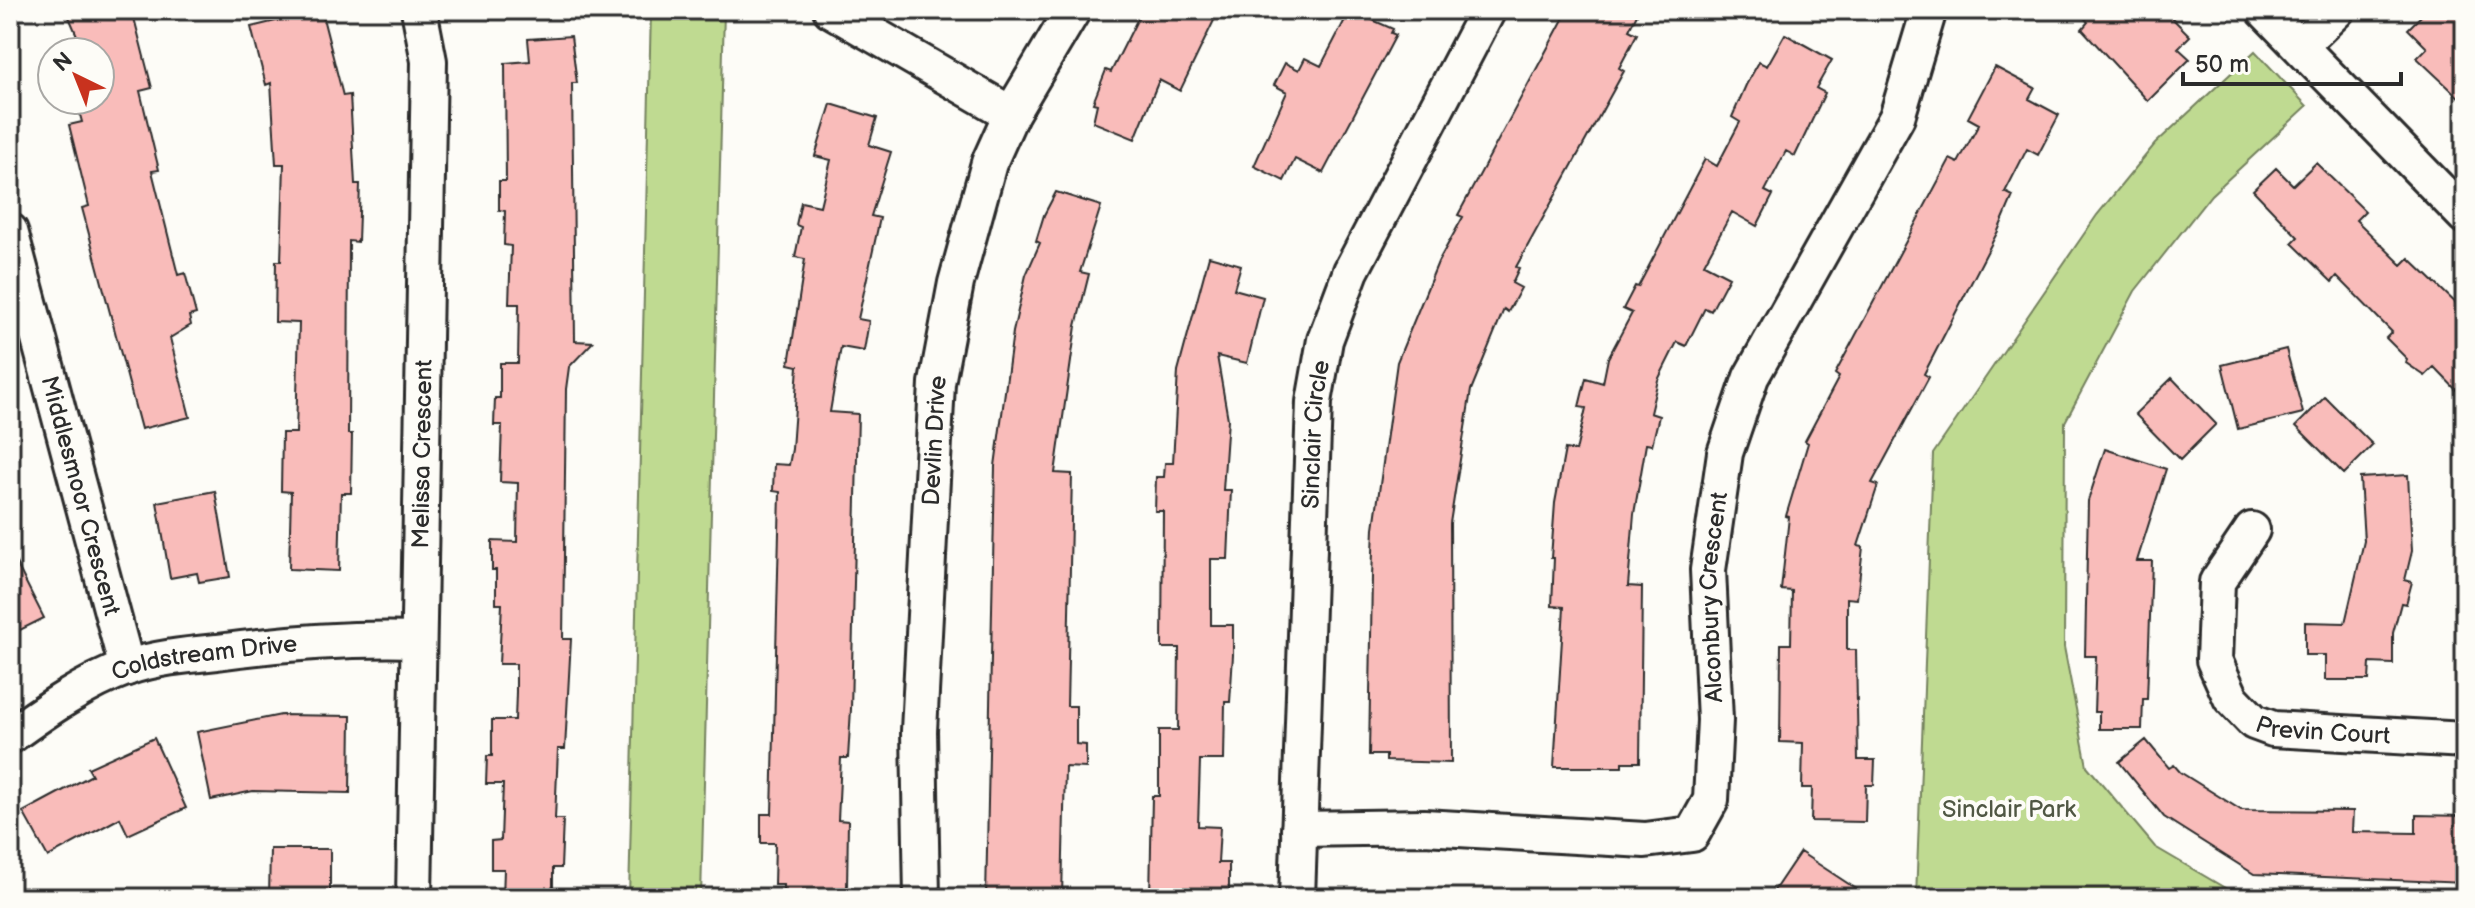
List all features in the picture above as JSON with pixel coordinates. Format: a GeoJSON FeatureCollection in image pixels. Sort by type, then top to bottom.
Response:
{"type":"FeatureCollection","features":[{"type":"Feature","properties":{"kind":"street","name":"Melissa Crescent"},"geometry":{"type":"LineString","coordinates":[[414,898],[429,61],[419,10]]}},
{"type":"Feature","properties":{"kind":"street"},"geometry":{"type":"LineString","coordinates":[[831,10],[1011,114]]}},
{"type":"Feature","properties":{"kind":"street","name":"Devlin Drive"},"geometry":{"type":"LineString","coordinates":[[922,898],[919,731],[937,383],[956,283],[989,163],[1011,114],[1073,10]]}},
{"type":"Feature","properties":{"kind":"street","name":"Sinclair Circle"},"geometry":{"type":"LineString","coordinates":[[1297,898],[1314,402],[1325,340],[1351,271],[1488,10]]}},
{"type":"Feature","properties":{"kind":"street","name":"Alconbury Crescent"},"geometry":{"type":"LineString","coordinates":[[1299,829],[1424,827],[1645,840],[1692,834],[1711,800],[1715,720],[1708,570],[1725,453],[1751,377],[1897,117],[1929,10]]}},
{"type":"Feature","properties":{"kind":"street"},"geometry":{"type":"LineString","coordinates":[[2264,10],[2465,216]]}},
{"type":"Feature","properties":{"kind":"street"},"geometry":{"type":"LineString","coordinates":[[2300,46],[2337,10]]}},
{"type":"Feature","properties":{"kind":"street","name":"Middlesmoor Crescent"},"geometry":{"type":"LineString","coordinates":[[10,231],[17,292],[127,668]]}},
{"type":"Feature","properties":{"kind":"street","name":"Previn Court"},"geometry":{"type":"LineString","coordinates":[[2252,530],[2217,582],[2214,660],[2231,698],[2254,722],[2273,729],[2465,740]]}},
{"type":"Feature","properties":{"kind":"street","name":"Coldstream Drive"},"geometry":{"type":"LineString","coordinates":[[10,736],[89,685],[127,668],[171,657],[264,645],[367,639],[418,640]]}},
{"type":"Feature","properties":{"kind":"green space"},"geometry":{"type":"Polygon","coordinates":[[[651,10],[724,11],[701,898],[629,898],[651,10]]]}},
{"type":"Feature","properties":{"kind":"green space","name":"Sinclair Park"},"geometry":{"type":"Polygon","coordinates":[[[2255,51],[2307,106],[2211,195],[2135,291],[2065,422],[2064,647],[2087,766],[2155,847],[2242,898],[1916,898],[1933,454],[2097,215],[2155,144],[2255,51]]]}},
{"type":"Feature","properties":{"kind":"building"},"geometry":{"type":"Polygon","coordinates":[[[66,10],[132,10],[152,88],[140,91],[159,170],[152,171],[178,275],[185,273],[196,314],[189,316],[191,325],[170,338],[190,417],[141,429],[82,208],[89,206],[69,125],[82,122],[80,116],[116,116],[116,36],[77,36],[66,10]]]}},
{"type":"Feature","properties":{"kind":"building"},"geometry":{"type":"Polygon","coordinates":[[[321,10],[343,96],[350,95],[355,184],[360,184],[358,242],[349,241],[348,434],[352,434],[351,493],[341,493],[339,571],[289,569],[291,492],[281,491],[282,433],[296,433],[299,323],[275,322],[276,261],[281,261],[284,164],[276,164],[271,83],[266,85],[251,27],[321,10]]]}},
{"type":"Feature","properties":{"kind":"building"},"geometry":{"type":"Polygon","coordinates":[[[1142,10],[1219,10],[1180,91],[1159,80],[1135,139],[1093,122],[1097,104],[1093,103],[1106,70],[1111,72],[1142,10]]]}},
{"type":"Feature","properties":{"kind":"building"},"geometry":{"type":"Polygon","coordinates":[[[1350,10],[1393,29],[1391,33],[1396,35],[1323,173],[1295,159],[1284,181],[1254,166],[1287,92],[1274,85],[1285,63],[1299,70],[1305,58],[1321,66],[1350,10]]]}},
{"type":"Feature","properties":{"kind":"building"},"geometry":{"type":"Polygon","coordinates":[[[1568,10],[1639,10],[1629,30],[1637,34],[1619,68],[1624,71],[1516,267],[1519,268],[1512,283],[1521,288],[1508,312],[1504,309],[1471,390],[1450,523],[1451,763],[1386,761],[1386,755],[1369,755],[1372,577],[1374,528],[1397,362],[1438,262],[1463,217],[1458,215],[1568,10]]]}},
{"type":"Feature","properties":{"kind":"building"},"geometry":{"type":"Polygon","coordinates":[[[2077,10],[2164,10],[2190,36],[2178,48],[2190,59],[2148,101],[2082,29],[2088,22],[2077,10]]]}},
{"type":"Feature","properties":{"kind":"building"},"geometry":{"type":"Polygon","coordinates":[[[2427,10],[2465,10],[2465,103],[2417,58],[2427,48],[2408,29],[2427,10]]]}},
{"type":"Feature","properties":{"kind":"building"},"geometry":{"type":"Polygon","coordinates":[[[1785,34],[1832,60],[1816,88],[1825,93],[1795,156],[1786,151],[1765,191],[1773,195],[1757,226],[1732,212],[1704,264],[1729,277],[1711,311],[1705,308],[1686,346],[1677,342],[1658,380],[1650,413],[1659,416],[1652,445],[1646,444],[1634,514],[1628,586],[1642,587],[1640,762],[1622,762],[1622,767],[1554,767],[1564,607],[1552,606],[1555,503],[1565,449],[1576,451],[1586,408],[1579,407],[1586,378],[1603,383],[1608,358],[1632,313],[1623,309],[1635,286],[1638,287],[1705,159],[1717,166],[1740,122],[1732,117],[1746,85],[1759,62],[1767,66],[1785,34]]]}},
{"type":"Feature","properties":{"kind":"building"},"geometry":{"type":"Polygon","coordinates":[[[571,36],[577,83],[572,83],[575,341],[593,342],[569,367],[566,389],[563,639],[571,639],[565,749],[558,749],[555,819],[563,819],[561,868],[553,868],[553,898],[503,898],[504,869],[491,869],[491,841],[501,840],[503,784],[486,784],[487,756],[492,756],[492,720],[515,720],[516,692],[516,664],[499,664],[502,604],[496,604],[496,570],[492,570],[492,541],[517,542],[518,483],[500,482],[502,425],[494,425],[495,398],[500,398],[500,363],[518,363],[519,304],[509,304],[511,246],[504,245],[505,211],[499,210],[499,181],[506,181],[505,63],[530,61],[528,39],[571,36]]]}},
{"type":"Feature","properties":{"kind":"building"},"geometry":{"type":"Polygon","coordinates":[[[1995,67],[2035,88],[2029,99],[2059,115],[2038,155],[2027,149],[2005,192],[2013,196],[1998,231],[1924,374],[1929,377],[1872,483],[1878,485],[1858,546],[1863,547],[1857,599],[1847,598],[1847,650],[1856,650],[1858,760],[1875,760],[1874,785],[1866,785],[1865,822],[1811,821],[1812,788],[1802,788],[1803,743],[1780,742],[1781,644],[1791,644],[1792,591],[1781,590],[1789,517],[1786,516],[1808,443],[1805,441],[1839,377],[1835,374],[1950,159],[1958,163],[1979,124],[1968,118],[1995,67]]]}},
{"type":"Feature","properties":{"kind":"building"},"geometry":{"type":"Polygon","coordinates":[[[831,104],[877,118],[869,145],[891,152],[871,216],[880,218],[858,319],[869,321],[864,351],[841,347],[830,412],[858,414],[851,709],[848,758],[841,758],[838,820],[848,821],[847,889],[837,889],[837,898],[783,898],[783,885],[774,885],[775,843],[761,843],[761,814],[772,814],[780,492],[773,491],[774,464],[789,465],[792,449],[798,366],[789,364],[805,259],[795,257],[801,227],[796,225],[801,202],[820,206],[831,160],[815,156],[831,104]]]}},
{"type":"Feature","properties":{"kind":"building"},"geometry":{"type":"Polygon","coordinates":[[[2316,163],[2365,211],[2356,220],[2402,265],[2409,258],[2465,312],[2465,399],[2434,367],[2425,376],[2406,363],[2407,359],[2386,338],[2392,332],[2337,276],[2332,282],[2292,243],[2298,237],[2253,190],[2276,168],[2293,185],[2316,163]]]}},
{"type":"Feature","properties":{"kind":"building"},"geometry":{"type":"Polygon","coordinates":[[[1056,192],[1101,206],[1080,272],[1089,274],[1076,326],[1055,473],[1072,474],[1067,706],[1076,706],[1076,744],[1086,745],[1086,768],[1065,767],[1062,898],[986,898],[995,466],[1013,332],[1026,275],[1040,243],[1036,241],[1044,215],[1056,192]]]}},
{"type":"Feature","properties":{"kind":"building"},"geometry":{"type":"Polygon","coordinates":[[[1209,256],[1241,265],[1234,289],[1263,297],[1247,363],[1217,356],[1228,419],[1223,490],[1231,490],[1228,559],[1211,559],[1211,625],[1233,625],[1233,655],[1230,702],[1225,702],[1224,760],[1200,760],[1198,826],[1220,827],[1218,863],[1229,863],[1229,898],[1150,898],[1152,796],[1159,796],[1159,730],[1178,730],[1179,648],[1162,648],[1163,511],[1155,511],[1156,477],[1164,477],[1165,463],[1173,463],[1178,371],[1209,256]]]}},
{"type":"Feature","properties":{"kind":"building"},"geometry":{"type":"Polygon","coordinates":[[[2286,349],[2303,413],[2238,429],[2222,365],[2286,349]]]}},
{"type":"Feature","properties":{"kind":"building"},"geometry":{"type":"Polygon","coordinates":[[[2172,378],[2216,424],[2180,460],[2135,414],[2172,378]]]}},
{"type":"Feature","properties":{"kind":"building"},"geometry":{"type":"Polygon","coordinates":[[[2325,397],[2373,445],[2344,474],[2296,426],[2325,397]]]}},
{"type":"Feature","properties":{"kind":"building"},"geometry":{"type":"Polygon","coordinates":[[[2105,449],[2166,469],[2137,561],[2152,561],[2147,699],[2143,699],[2142,729],[2099,729],[2099,712],[2094,712],[2096,656],[2085,656],[2088,501],[2105,449]]]}},
{"type":"Feature","properties":{"kind":"building"},"geometry":{"type":"Polygon","coordinates":[[[2408,475],[2412,551],[2405,580],[2412,582],[2406,604],[2401,603],[2393,633],[2393,664],[2370,663],[2369,680],[2325,680],[2325,655],[2305,655],[2305,622],[2345,623],[2364,541],[2360,478],[2408,475]]]}},
{"type":"Feature","properties":{"kind":"building"},"geometry":{"type":"Polygon","coordinates":[[[215,491],[230,577],[199,582],[197,573],[170,578],[157,502],[215,491]]]}},
{"type":"Feature","properties":{"kind":"building"},"geometry":{"type":"Polygon","coordinates":[[[10,551],[44,618],[10,635],[10,551]]]}},
{"type":"Feature","properties":{"kind":"building"},"geometry":{"type":"Polygon","coordinates":[[[281,715],[351,716],[350,793],[253,791],[211,800],[197,732],[281,715]]]}},
{"type":"Feature","properties":{"kind":"building"},"geometry":{"type":"Polygon","coordinates":[[[154,738],[186,808],[128,835],[120,818],[48,857],[23,812],[92,775],[88,768],[154,738]]]}},
{"type":"Feature","properties":{"kind":"building"},"geometry":{"type":"Polygon","coordinates":[[[2146,740],[2169,768],[2174,765],[2180,772],[2241,810],[2353,811],[2352,832],[2416,833],[2416,815],[2465,816],[2465,883],[2254,874],[2164,817],[2119,762],[2146,740]]]}},
{"type":"Feature","properties":{"kind":"building"},"geometry":{"type":"Polygon","coordinates":[[[270,849],[330,849],[330,898],[269,898],[270,849]]]}},
{"type":"Feature","properties":{"kind":"building"},"geometry":{"type":"Polygon","coordinates":[[[1800,852],[1870,898],[1769,898],[1800,852]]]}}]}
